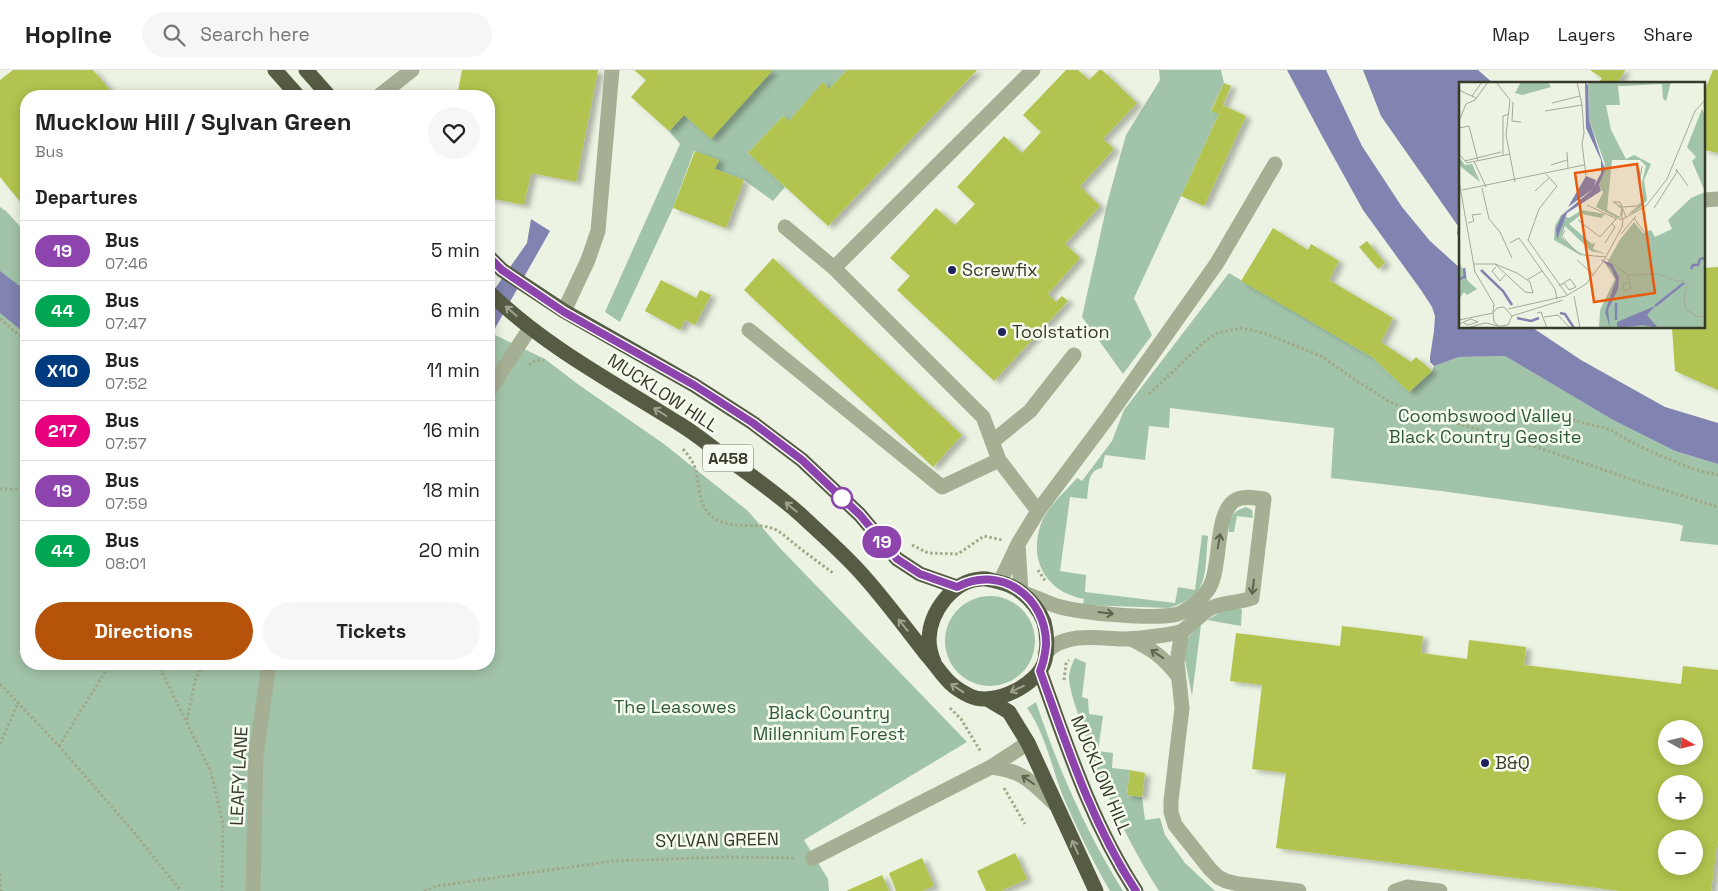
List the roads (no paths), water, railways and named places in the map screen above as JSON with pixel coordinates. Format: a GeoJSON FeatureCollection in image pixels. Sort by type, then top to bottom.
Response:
{"type":"FeatureCollection","features":[{"type":"Feature","properties":{"kind":"highway"},"geometry":{"type":"LineString","coordinates":[[275,70],[293,90]]}},
{"type":"Feature","properties":{"kind":"highway"},"geometry":{"type":"LineString","coordinates":[[306,70],[324,90]]}},
{"type":"Feature","properties":{"kind":"highway","name":"MUCKLOW HILL"},"geometry":{"type":"LineString","coordinates":[[495,263],[502,270],[564,312],[694,385],[753,423],[802,460],[860,515],[897,559],[920,574],[957,587]]}},
{"type":"Feature","properties":{"kind":"highway","name":"MUCKLOW HILL"},"geometry":{"type":"LineString","coordinates":[[495,297],[530,328],[591,370],[681,425],[763,484],[800,514],[860,571],[934,662],[945,680],[954,688],[973,698],[989,700],[1009,712],[1028,743],[1096,891]]}},
{"type":"Feature","properties":{"kind":"highway","name":"MUCKLOW HILL"},"geometry":{"type":"LineString","coordinates":[[934,662],[929,644],[931,623],[936,610],[957,587],[966,582],[982,578],[1015,587],[1031,600],[1040,612],[1046,634],[1045,661],[1040,671],[1074,766],[1119,864],[1136,891]]}},
{"type":"Feature","properties":{"kind":"highway"},"geometry":{"type":"LineString","coordinates":[[989,700],[1004,696],[1027,685],[1040,671]]}},
{"type":"Feature","properties":{"kind":"street"},"geometry":{"type":"LineString","coordinates":[[387,90],[412,70]]}},
{"type":"Feature","properties":{"kind":"street"},"geometry":{"type":"LineString","coordinates":[[564,312],[588,260],[598,231],[612,70]]}},
{"type":"Feature","properties":{"kind":"street"},"geometry":{"type":"LineString","coordinates":[[834,268],[1033,70]]}},
{"type":"Feature","properties":{"kind":"street"},"geometry":{"type":"LineString","coordinates":[[1000,582],[1018,544],[1038,511],[1106,420],[1217,263],[1274,164]]}},
{"type":"Feature","properties":{"kind":"street"},"geometry":{"type":"LineString","coordinates":[[785,227],[834,268],[983,417],[999,460],[1038,511]]}},
{"type":"Feature","properties":{"kind":"street"},"geometry":{"type":"LineString","coordinates":[[495,382],[530,328]]}},
{"type":"Feature","properties":{"kind":"street"},"geometry":{"type":"LineString","coordinates":[[749,330],[942,487],[999,460]]}},
{"type":"Feature","properties":{"kind":"street"},"geometry":{"type":"LineString","coordinates":[[992,442],[1030,411],[1074,355]]}},
{"type":"Feature","properties":{"kind":"street"},"geometry":{"type":"LineString","coordinates":[[1018,544],[1021,592],[1057,606],[1078,610],[1136,616],[1178,614],[1194,605],[1207,593],[1212,582],[1220,532],[1229,506],[1235,500],[1249,497],[1264,499],[1252,598],[1211,608],[1182,632],[1156,637],[1081,637],[1052,646],[1045,653]]}},
{"type":"Feature","properties":{"kind":"street"},"geometry":{"type":"LineString","coordinates":[[1182,632],[1177,662],[1182,708],[1171,801],[1171,812],[1175,825],[1218,877],[1238,884],[1299,891]]}},
{"type":"Feature","properties":{"kind":"street"},"geometry":{"type":"LineString","coordinates":[[1130,638],[1164,659],[1178,676]]}},
{"type":"Feature","properties":{"kind":"street","name":"LEAFY LANE"},"geometry":{"type":"LineString","coordinates":[[253,891],[256,755],[268,670]]}},
{"type":"Feature","properties":{"kind":"street"},"geometry":{"type":"LineString","coordinates":[[813,858],[991,767],[1028,743]]}},
{"type":"Feature","properties":{"kind":"street"},"geometry":{"type":"LineString","coordinates":[[991,767],[1009,770],[1024,776],[1057,806]]}},
{"type":"Feature","properties":{"kind":"street"},"geometry":{"type":"LineString","coordinates":[[1395,891],[1407,886],[1440,891]]}},
{"type":"Feature","properties":{"kind":"water"},"geometry":{"type":"Polygon","coordinates":[[[1287,70],[1326,70],[1362,146],[1402,207],[1430,241],[1459,267],[1459,329],[1534,329],[1581,360],[1665,407],[1718,423],[1718,464],[1675,451],[1613,420],[1505,356],[1459,357],[1434,366],[1430,362],[1435,316],[1432,307],[1363,210],[1287,70]]]}},
{"type":"Feature","properties":{"kind":"water"},"geometry":{"type":"Polygon","coordinates":[[[1363,70],[1478,70],[1492,82],[1459,82],[1459,237],[1457,234],[1458,226],[1381,116],[1363,70]]]}},
{"type":"Feature","properties":{"kind":"water"},"geometry":{"type":"Polygon","coordinates":[[[531,219],[550,231],[495,328],[495,288],[527,243],[531,219]]]}},
{"type":"Feature","properties":{"kind":"water"},"geometry":{"type":"Polygon","coordinates":[[[0,271],[20,286],[20,329],[0,313],[0,271]]]}},
{"type":"Feature","properties":{"kind":"place","name":"Screwfix"},"geometry":{"type":"Point","coordinates":[952,270]}},
{"type":"Feature","properties":{"kind":"place","name":"Toolstation"},"geometry":{"type":"Point","coordinates":[1002,332]}},
{"type":"Feature","properties":{"kind":"place","name":"B&Q"},"geometry":{"type":"Point","coordinates":[1485,763]}},
{"type":"Feature","properties":{"kind":"park label","name":"Coombswood Valley Black Country Geosite"},"geometry":{"type":"Point","coordinates":[1485,426]}},
{"type":"Feature","properties":{"kind":"park label","name":"The Leasowes"},"geometry":{"type":"Point","coordinates":[675,707]}},
{"type":"Feature","properties":{"kind":"park label","name":"Black Country Millennium Forest"},"geometry":{"type":"Point","coordinates":[829,723]}}]}
